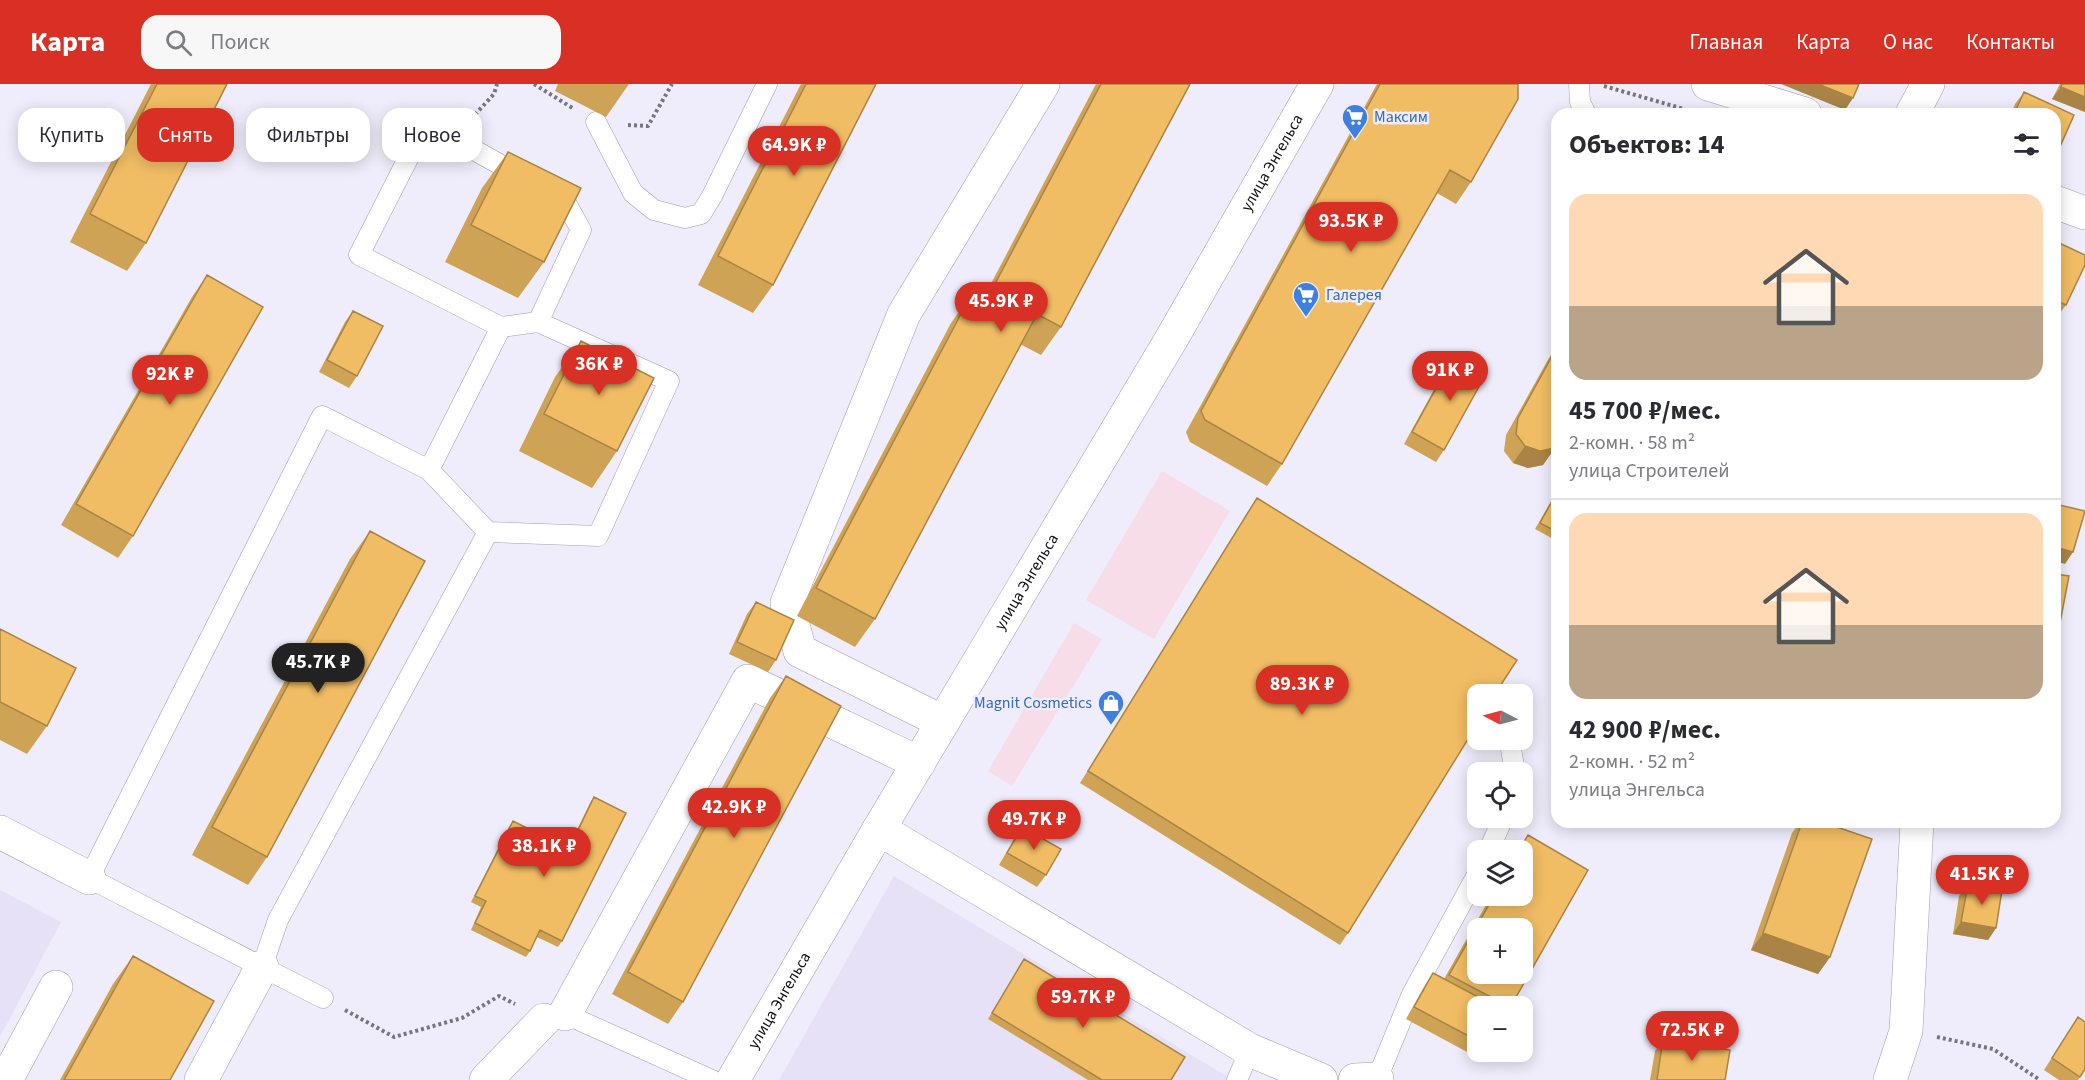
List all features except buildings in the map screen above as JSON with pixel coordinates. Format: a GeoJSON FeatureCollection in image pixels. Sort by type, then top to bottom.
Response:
{"type":"FeatureCollection","features":[{"type":"Feature","properties":{"kind":"street"},"geometry":{"type":"LineString","coordinates":[[943,722],[800,651],[787,603],[904,314],[1043,84]]}},
{"type":"Feature","properties":{"kind":"street","name":"улица Энгельса"},"geometry":{"type":"LineString","coordinates":[[733,1080],[879,829],[1173,338],[1317,84]]}},
{"type":"Feature","properties":{"kind":"street"},"geometry":{"type":"LineString","coordinates":[[1708,84],[1786,108]]}},
{"type":"Feature","properties":{"kind":"street"},"geometry":{"type":"LineString","coordinates":[[1915,108],[1928,84]]}},
{"type":"Feature","properties":{"kind":"street"},"geometry":{"type":"LineString","coordinates":[[2061,204],[2085,213]]}},
{"type":"Feature","properties":{"kind":"street"},"geometry":{"type":"LineString","coordinates":[[486,1080],[554,1017],[748,681],[919,763]]}},
{"type":"Feature","properties":{"kind":"street"},"geometry":{"type":"LineString","coordinates":[[1890,1080],[1906,1031],[1917,828]]}},
{"type":"Feature","properties":{"kind":"street"},"geometry":{"type":"LineString","coordinates":[[879,829],[1250,1050],[1321,1080]]}},
{"type":"Feature","properties":{"kind":"street"},"geometry":{"type":"LineString","coordinates":[[0,832],[89,878]]}},
{"type":"Feature","properties":{"kind":"street"},"geometry":{"type":"LineString","coordinates":[[201,1080],[262,967]]}},
{"type":"Feature","properties":{"kind":"street"},"geometry":{"type":"LineString","coordinates":[[6,1080],[57,987]]}},
{"type":"Feature","properties":{"kind":"lane"},"geometry":{"type":"LineString","coordinates":[[596,122],[633,193],[654,210],[685,218],[701,214],[767,84]]}},
{"type":"Feature","properties":{"kind":"lane"},"geometry":{"type":"LineString","coordinates":[[1579,84],[1580,102],[1583,108]]}},
{"type":"Feature","properties":{"kind":"lane"},"geometry":{"type":"LineString","coordinates":[[482,154],[565,201],[580,230],[538,321]]}},
{"type":"Feature","properties":{"kind":"lane"},"geometry":{"type":"LineString","coordinates":[[323,998],[89,878],[322,416],[429,470],[488,532],[598,536],[669,381],[538,321],[501,327],[359,255],[406,162]]}},
{"type":"Feature","properties":{"kind":"lane"},"geometry":{"type":"LineString","coordinates":[[429,470],[501,327]]}},
{"type":"Feature","properties":{"kind":"lane"},"geometry":{"type":"LineString","coordinates":[[262,967],[278,920],[488,532]]}},
{"type":"Feature","properties":{"kind":"lane"},"geometry":{"type":"LineString","coordinates":[[1366,1079],[1467,893]]}},
{"type":"Feature","properties":{"kind":"lane"},"geometry":{"type":"LineString","coordinates":[[554,1017],[712,1080]]}},
{"type":"Feature","properties":{"kind":"lane"},"geometry":{"type":"LineString","coordinates":[[1237,1080],[1250,1050]]}},
{"type":"Feature","properties":{"kind":"path"},"geometry":{"type":"LineString","coordinates":[[481,108],[494,93],[497,84]]}},
{"type":"Feature","properties":{"kind":"path"},"geometry":{"type":"LineString","coordinates":[[1598,84],[1679,108]]}},
{"type":"Feature","properties":{"kind":"path"},"geometry":{"type":"LineString","coordinates":[[323,998],[394,1037],[462,1017],[499,996]]}},
{"type":"Feature","properties":{"kind":"path"},"geometry":{"type":"LineString","coordinates":[[1906,1031],[1993,1048],[2040,1080]]}},
{"type":"Feature","properties":{"kind":"shaded area"},"geometry":{"type":"Polygon","coordinates":[[[1162,471],[1230,511],[1154,639],[1086,600],[1162,471]]]}},
{"type":"Feature","properties":{"kind":"shaded area"},"geometry":{"type":"Polygon","coordinates":[[[1074,623],[1102,639],[1012,786],[988,771],[1074,623]]]}},
{"type":"Feature","properties":{"kind":"shaded area"},"geometry":{"type":"Polygon","coordinates":[[[894,876],[1233,1080],[779,1080],[894,876]]]}},
{"type":"Feature","properties":{"kind":"shaded area"},"geometry":{"type":"Polygon","coordinates":[[[0,890],[61,922],[0,1037],[0,890]]]}},
{"type":"Feature","properties":{"kind":"place","name":"Максим"},"geometry":{"type":"Point","coordinates":[1355,140]}},
{"type":"Feature","properties":{"kind":"place","name":"Галерея"},"geometry":{"type":"Point","coordinates":[1306,318]}},
{"type":"Feature","properties":{"kind":"place","name":"Magnit Cosmetics"},"geometry":{"type":"Point","coordinates":[1111,726]}}]}
